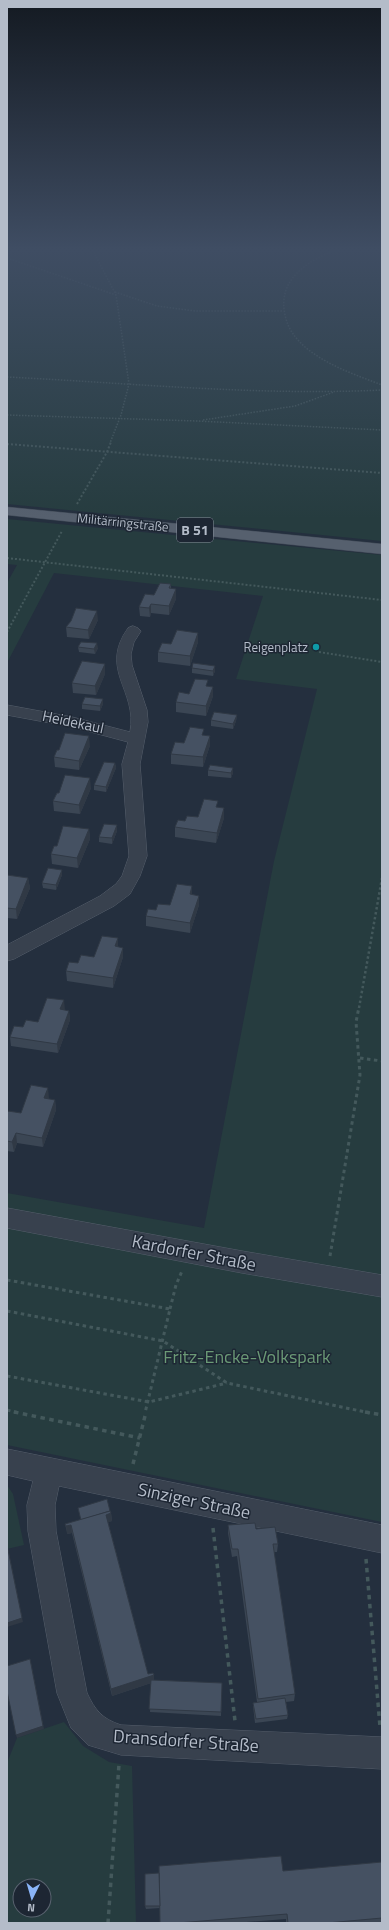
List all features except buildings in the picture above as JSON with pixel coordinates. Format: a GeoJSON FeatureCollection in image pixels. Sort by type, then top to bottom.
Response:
{"type":"FeatureCollection","features":[{"type":"Feature","properties":{"kind":"main road","name":"Militärringstraße"},"geometry":{"type":"LineString","coordinates":[[7,511],[382,549]]}},
{"type":"Feature","properties":{"kind":"street"},"geometry":{"type":"LineString","coordinates":[[7,954],[107,901],[123,889],[131,876],[138,856],[131,764],[132,753],[137,739],[140,721],[136,702],[125,670],[122,652],[126,640],[133,631]]}},
{"type":"Feature","properties":{"kind":"street","name":"Heidekaul"},"geometry":{"type":"LineString","coordinates":[[7,710],[54,717],[109,730],[137,739]]}},
{"type":"Feature","properties":{"kind":"street","name":"Kardorfer Straße"},"geometry":{"type":"LineString","coordinates":[[7,1218],[382,1286]]}},
{"type":"Feature","properties":{"kind":"street","name":"Sinziger Straße"},"geometry":{"type":"LineString","coordinates":[[7,1462],[216,1506],[375,1537]]}},
{"type":"Feature","properties":{"kind":"street","name":"Dransdorfer Straße"},"geometry":{"type":"LineString","coordinates":[[49,1470],[41,1505],[42,1531],[72,1692],[82,1717],[99,1734],[121,1740],[238,1746],[381,1743]]}},
{"type":"Feature","properties":{"kind":"path"},"geometry":{"type":"LineString","coordinates":[[7,632],[107,452],[120,419],[128,384],[122,339]]}},
{"type":"Feature","properties":{"kind":"path"},"geometry":{"type":"LineString","coordinates":[[297,339],[306,348],[332,365],[382,385]]}},
{"type":"Feature","properties":{"kind":"path"},"geometry":{"type":"LineString","coordinates":[[7,377],[128,384],[337,392],[382,390]]}},
{"type":"Feature","properties":{"kind":"path"},"geometry":{"type":"LineString","coordinates":[[197,421],[295,406],[337,392]]}},
{"type":"Feature","properties":{"kind":"path"},"geometry":{"type":"LineString","coordinates":[[7,415],[197,421],[382,430]]}},
{"type":"Feature","properties":{"kind":"path"},"geometry":{"type":"LineString","coordinates":[[7,444],[382,474]]}},
{"type":"Feature","properties":{"kind":"path"},"geometry":{"type":"LineString","coordinates":[[7,558],[382,600]]}},
{"type":"Feature","properties":{"kind":"path"},"geometry":{"type":"LineString","coordinates":[[319,652],[382,662]]}},
{"type":"Feature","properties":{"kind":"path"},"geometry":{"type":"LineString","coordinates":[[327,1277],[360,1075],[360,1058],[356,1022],[382,878]]}},
{"type":"Feature","properties":{"kind":"path"},"geometry":{"type":"LineString","coordinates":[[360,1058],[382,1061]]}},
{"type":"Feature","properties":{"kind":"path"},"geometry":{"type":"LineString","coordinates":[[127,1487],[164,1341],[176,1285],[190,1252]]}},
{"type":"Feature","properties":{"kind":"path"},"geometry":{"type":"LineString","coordinates":[[7,1280],[170,1309]]}},
{"type":"Feature","properties":{"kind":"path"},"geometry":{"type":"LineString","coordinates":[[7,1311],[164,1341],[227,1383],[382,1415]]}},
{"type":"Feature","properties":{"kind":"path"},"geometry":{"type":"LineString","coordinates":[[7,1376],[149,1402],[227,1383]]}},
{"type":"Feature","properties":{"kind":"path"},"geometry":{"type":"LineString","coordinates":[[7,1410],[140,1438]]}},
{"type":"Feature","properties":{"kind":"path"},"geometry":{"type":"LineString","coordinates":[[216,1506],[212,1530],[238,1746]]}},
{"type":"Feature","properties":{"kind":"path"},"geometry":{"type":"LineString","coordinates":[[375,1537],[366,1564],[381,1743]]}},
{"type":"Feature","properties":{"kind":"path"},"geometry":{"type":"LineString","coordinates":[[108,1923],[121,1740]]}},
{"type":"Feature","properties":{"kind":"green space"},"geometry":{"type":"Polygon","coordinates":[[[7,339],[382,339],[382,541],[7,504],[7,339]]]}},
{"type":"Feature","properties":{"kind":"green space","name":"Fritz-Encke-Volkspark"},"geometry":{"type":"Polygon","coordinates":[[[7,519],[382,555],[382,1522],[7,1445],[7,1193],[204,1228],[274,861],[317,689],[236,679],[263,596],[54,573],[7,663],[7,583],[17,565],[7,564],[7,519]]]}},
{"type":"Feature","properties":{"kind":"green space"},"geometry":{"type":"Polygon","coordinates":[[[7,1485],[13,1494],[24,1545],[7,1549],[7,1485]]]}},
{"type":"Feature","properties":{"kind":"green space"},"geometry":{"type":"Polygon","coordinates":[[[64,1722],[83,1746],[109,1762],[132,1766],[136,1923],[7,1923],[7,1763],[17,1738],[64,1722]]]}},
{"type":"Feature","properties":{"kind":"place","name":"Reigenplatz"},"geometry":{"type":"Point","coordinates":[316,647]}}]}
